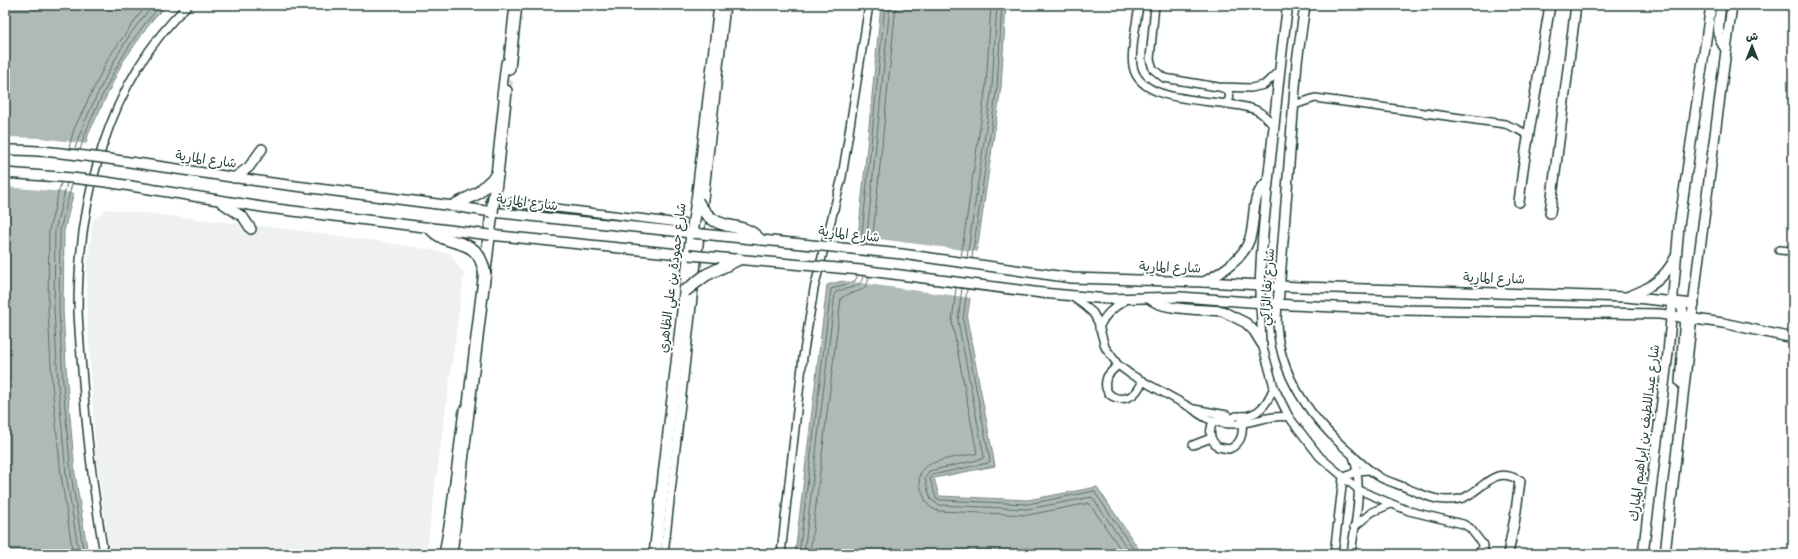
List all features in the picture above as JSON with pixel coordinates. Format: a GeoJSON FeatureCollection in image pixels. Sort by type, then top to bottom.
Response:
{"type":"FeatureCollection","features":[{"type":"Feature","properties":{"kind":"main road"},"geometry":{"type":"LineString","coordinates":[[509,68],[516,5]]}},
{"type":"Feature","properties":{"kind":"main road","name":"شارع حمودة بن علي الظاهري"},"geometry":{"type":"LineString","coordinates":[[655,554],[689,255],[696,229],[697,201],[720,5]]}},
{"type":"Feature","properties":{"kind":"main road"},"geometry":{"type":"LineString","coordinates":[[451,554],[506,91]]}},
{"type":"Feature","properties":{"kind":"main road"},"geometry":{"type":"LineString","coordinates":[[453,206],[478,192],[496,175]]}},
{"type":"Feature","properties":{"kind":"main road"},"geometry":{"type":"LineString","coordinates":[[697,201],[706,214],[718,223],[749,231],[759,239]]}},
{"type":"Feature","properties":{"kind":"main road"},"geometry":{"type":"LineString","coordinates":[[430,228],[441,237],[459,242],[471,248],[480,260],[485,275]]}},
{"type":"Feature","properties":{"kind":"main road"},"geometry":{"type":"LineString","coordinates":[[685,291],[706,275],[739,259]]}},
{"type":"Feature","properties":{"kind":"street"},"geometry":{"type":"LineString","coordinates":[[104,554],[90,465],[79,334],[79,286],[85,224],[99,156],[118,106],[129,84],[154,44],[188,5]]}},
{"type":"Feature","properties":{"kind":"street"},"geometry":{"type":"LineString","coordinates":[[443,554],[450,514],[512,5]]}},
{"type":"Feature","properties":{"kind":"street"},"geometry":{"type":"LineString","coordinates":[[664,554],[696,229],[726,5]]}},
{"type":"Feature","properties":{"kind":"street"},"geometry":{"type":"LineString","coordinates":[[781,554],[803,357],[814,290],[842,177],[869,5]]}},
{"type":"Feature","properties":{"kind":"street"},"geometry":{"type":"LineString","coordinates":[[1139,5],[1132,62],[1135,73],[1141,81],[1150,89],[1164,94],[1256,110],[1266,117],[1274,127]]}},
{"type":"Feature","properties":{"kind":"street"},"geometry":{"type":"LineString","coordinates":[[1155,5],[1150,54],[1151,64],[1156,72],[1169,80],[1218,87],[1259,87],[1269,82],[1278,72]]}},
{"type":"Feature","properties":{"kind":"street","name":"شارع نِقا الرَّاكِي"},"geometry":{"type":"LineString","coordinates":[[1288,5],[1278,72],[1274,127],[1266,183],[1260,285],[1262,344],[1274,387],[1289,417],[1320,456],[1343,478],[1359,490],[1391,504],[1422,514],[1463,524],[1470,528],[1482,549]]}},
{"type":"Feature","properties":{"kind":"street","name":"شارع نِقا الرَّاكِي"},"geometry":{"type":"LineString","coordinates":[[1305,5],[1299,49],[1276,327],[1287,373],[1313,415],[1332,437],[1369,470],[1382,478],[1428,496],[1445,500],[1466,497],[1494,477],[1511,476],[1520,481]]}},
{"type":"Feature","properties":{"kind":"street"},"geometry":{"type":"LineString","coordinates":[[1519,202],[1528,135],[1539,80],[1550,5]]}},
{"type":"Feature","properties":{"kind":"street"},"geometry":{"type":"LineString","coordinates":[[1550,213],[1576,5]]}},
{"type":"Feature","properties":{"kind":"street","name":"شارع عبداللطيف بن إبراهيم المبارك"},"geometry":{"type":"LineString","coordinates":[[1643,554],[1672,315],[1679,226],[1711,5]]}},
{"type":"Feature","properties":{"kind":"street"},"geometry":{"type":"LineString","coordinates":[[1721,5],[1718,34],[1722,45],[1726,50]]}},
{"type":"Feature","properties":{"kind":"street"},"geometry":{"type":"LineString","coordinates":[[1665,554],[1682,421],[1689,317],[1694,304],[1732,5]]}},
{"type":"Feature","properties":{"kind":"street"},"geometry":{"type":"LineString","coordinates":[[1218,87],[1229,92],[1229,100],[1225,104]]}},
{"type":"Feature","properties":{"kind":"street"},"geometry":{"type":"LineString","coordinates":[[1294,105],[1315,98],[1505,124],[1528,135]]}},
{"type":"Feature","properties":{"kind":"street"},"geometry":{"type":"LineString","coordinates":[[234,178],[249,167],[262,149]]}},
{"type":"Feature","properties":{"kind":"street","name":"شارع المارِية"},"geometry":{"type":"LineString","coordinates":[[5,150],[71,154],[234,178],[492,212],[696,229],[759,239],[902,254],[1072,278],[1626,297],[1694,304]]}},
{"type":"Feature","properties":{"kind":"street"},"geometry":{"type":"LineString","coordinates":[[5,173],[106,182],[282,210],[490,235],[689,255],[861,270],[1070,296],[1127,299],[1181,297],[1278,305],[1399,310],[1672,315],[1689,317],[1793,338]]}},
{"type":"Feature","properties":{"kind":"street"},"geometry":{"type":"LineString","coordinates":[[1204,282],[1232,264],[1248,245],[1252,233],[1256,200],[1260,189],[1266,183]]}},
{"type":"Feature","properties":{"kind":"street"},"geometry":{"type":"LineString","coordinates":[[489,199],[696,229]]}},
{"type":"Feature","properties":{"kind":"street"},"geometry":{"type":"LineString","coordinates":[[217,200],[237,212],[251,228]]}},
{"type":"Feature","properties":{"kind":"street"},"geometry":{"type":"LineString","coordinates":[[1779,250],[1793,251]]}},
{"type":"Feature","properties":{"kind":"street"},"geometry":{"type":"LineString","coordinates":[[1626,297],[1642,292],[1658,282],[1671,267],[1677,255]]}},
{"type":"Feature","properties":{"kind":"street"},"geometry":{"type":"LineString","coordinates":[[1070,296],[1085,306],[1093,314],[1099,328],[1104,347],[1118,365],[1143,381],[1194,409],[1201,416],[1213,421],[1219,418],[1240,419],[1289,417]]}},
{"type":"Feature","properties":{"kind":"street"},"geometry":{"type":"LineString","coordinates":[[1149,298],[1153,302],[1162,306],[1222,311],[1227,313],[1251,328],[1262,344]]}},
{"type":"Feature","properties":{"kind":"street"},"geometry":{"type":"LineString","coordinates":[[1099,328],[1108,312],[1127,299]]}},
{"type":"Feature","properties":{"kind":"street"},"geometry":{"type":"LineString","coordinates":[[1673,301],[1681,306],[1689,317]]}},
{"type":"Feature","properties":{"kind":"street"},"geometry":{"type":"LineString","coordinates":[[1118,365],[1108,375],[1106,385],[1106,390],[1114,398],[1121,399],[1134,394],[1143,381]]}},
{"type":"Feature","properties":{"kind":"street"},"geometry":{"type":"LineString","coordinates":[[1194,409],[1240,419],[1262,409],[1274,387]]}},
{"type":"Feature","properties":{"kind":"street"},"geometry":{"type":"LineString","coordinates":[[1213,421],[1210,433],[1211,438],[1218,447],[1229,449],[1234,447],[1241,438],[1240,419]]}},
{"type":"Feature","properties":{"kind":"street"},"geometry":{"type":"LineString","coordinates":[[1193,444],[1211,438]]}},
{"type":"Feature","properties":{"kind":"street"},"geometry":{"type":"LineString","coordinates":[[1351,554],[1359,490],[1358,471],[1353,456]]}},
{"type":"Feature","properties":{"kind":"street"},"geometry":{"type":"LineString","coordinates":[[1334,554],[1343,478],[1358,471],[1369,470]]}},
{"type":"Feature","properties":{"kind":"street"},"geometry":{"type":"LineString","coordinates":[[1508,554],[1516,518],[1520,481]]}},
{"type":"Feature","properties":{"kind":"street"},"geometry":{"type":"LineString","coordinates":[[1354,527],[1372,512],[1391,504]]}},
{"type":"Feature","properties":{"kind":"shaded area"},"geometry":{"type":"Polygon","coordinates":[[[107,209],[279,228],[377,241],[450,253],[464,274],[426,554],[110,554],[96,455],[87,314],[87,270],[93,220],[107,209]]]}},
{"type":"Feature","properties":{"kind":"water"},"geometry":{"type":"Polygon","coordinates":[[[5,5],[167,5],[153,19],[122,63],[88,135],[64,231],[63,309],[67,383],[75,474],[88,554],[5,554],[5,5]]]}},
{"type":"Feature","properties":{"kind":"water"},"geometry":{"type":"Polygon","coordinates":[[[881,5],[1006,5],[1001,87],[967,319],[995,466],[934,478],[939,496],[1028,500],[1097,487],[1142,554],[795,554],[827,285],[854,278],[881,5]]]}},
{"type":"Feature","properties":{"kind":"pier"},"geometry":{"type":"Polygon","coordinates":[[[5,137],[41,138],[88,144],[76,193],[5,187],[5,137]]]}},
{"type":"Feature","properties":{"kind":"pier"},"geometry":{"type":"Polygon","coordinates":[[[856,236],[979,252],[972,298],[838,280],[852,276],[856,236]]]}},
{"type":"Feature","properties":{"kind":"tunnel"},"geometry":{"type":"LineString","coordinates":[[506,91],[509,68]]}}]}
